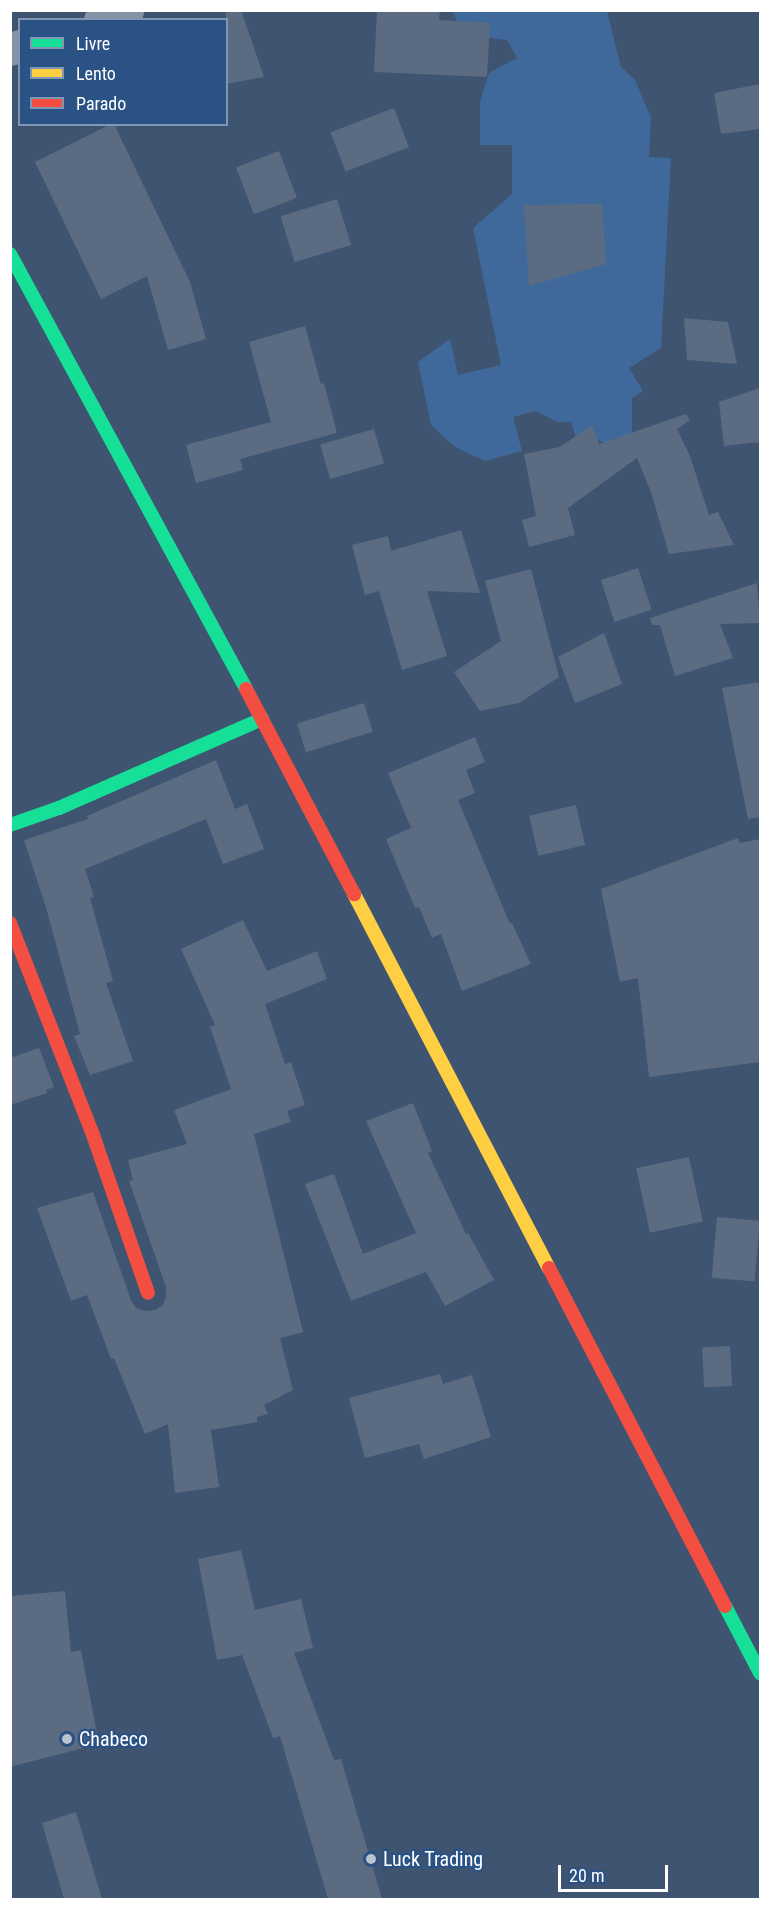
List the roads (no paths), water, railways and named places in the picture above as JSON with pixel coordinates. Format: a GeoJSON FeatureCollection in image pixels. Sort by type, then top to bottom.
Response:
{"type":"FeatureCollection","features":[{"type":"Feature","properties":{"kind":"street"},"geometry":{"type":"LineString","coordinates":[[105,18],[127,10]]}},
{"type":"Feature","properties":{"kind":"street"},"geometry":{"type":"LineString","coordinates":[[10,254],[262,719],[760,1673]]}},
{"type":"Feature","properties":{"kind":"street"},"geometry":{"type":"LineString","coordinates":[[10,825],[58,808],[262,719]]}},
{"type":"Feature","properties":{"kind":"street"},"geometry":{"type":"LineString","coordinates":[[10,923],[93,1136],[148,1293]]}},
{"type":"Feature","properties":{"kind":"place","name":"Chabeco"},"geometry":{"type":"Point","coordinates":[67,1739]}},
{"type":"Feature","properties":{"kind":"place","name":"Luck Trading"},"geometry":{"type":"Point","coordinates":[371,1859]}}]}
